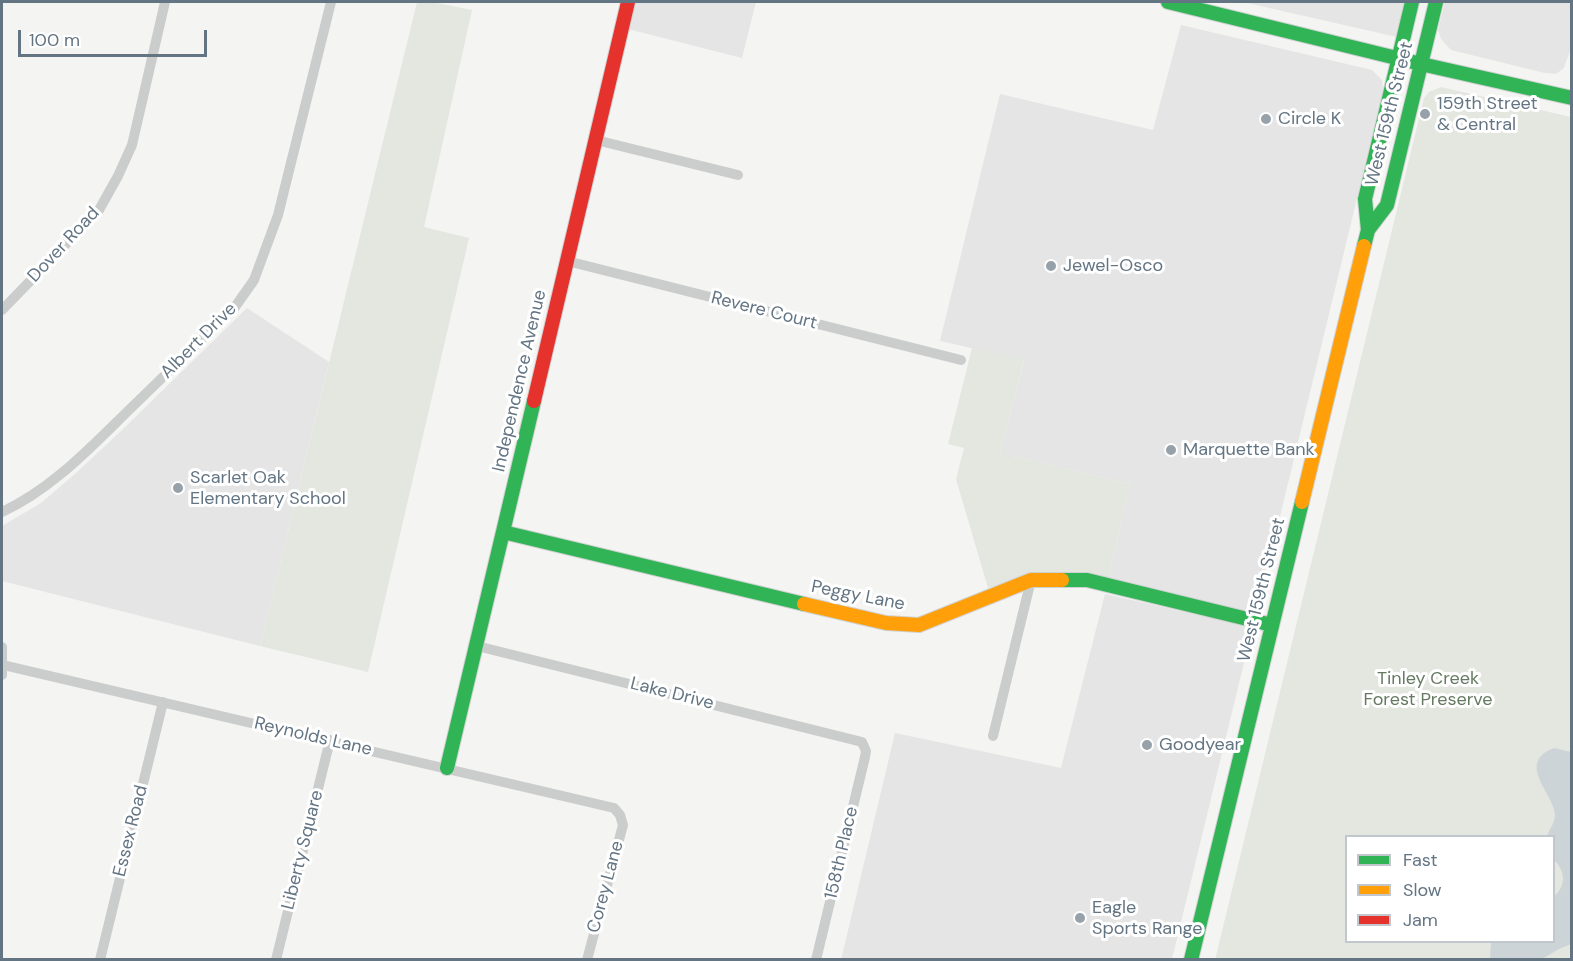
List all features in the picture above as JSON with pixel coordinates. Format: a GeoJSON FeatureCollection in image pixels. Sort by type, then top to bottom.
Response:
{"type":"FeatureCollection","features":[{"type":"Feature","properties":{"kind":"street","name":"Dover Road"},"geometry":{"type":"LineString","coordinates":[[2,310],[99,210],[118,176],[132,145],[165,2]]}},
{"type":"Feature","properties":{"kind":"street","name":"Albert Drive"},"geometry":{"type":"LineString","coordinates":[[2,512],[50,482],[81,457],[235,306],[254,279],[278,215],[331,2]]}},
{"type":"Feature","properties":{"kind":"street","name":"Independence Avenue"},"geometry":{"type":"LineString","coordinates":[[447,768],[628,2]]}},
{"type":"Feature","properties":{"kind":"street"},"geometry":{"type":"LineString","coordinates":[[1168,2],[1421,64],[1570,93]]}},
{"type":"Feature","properties":{"kind":"street","name":"West 159th Street"},"geometry":{"type":"LineString","coordinates":[[1191,960],[1368,230],[1365,199],[1413,2]]}},
{"type":"Feature","properties":{"kind":"street","name":"West 159th Street"},"geometry":{"type":"LineString","coordinates":[[1368,230],[1387,205],[1436,2]]}},
{"type":"Feature","properties":{"kind":"street"},"geometry":{"type":"LineString","coordinates":[[596,140],[738,175]]}},
{"type":"Feature","properties":{"kind":"street","name":"Revere Court"},"geometry":{"type":"LineString","coordinates":[[567,261],[960,360]]}},
{"type":"Feature","properties":{"kind":"street","name":"Peggy Lane"},"geometry":{"type":"LineString","coordinates":[[503,532],[886,623],[919,625],[1031,580],[1087,580],[1272,625]]}},
{"type":"Feature","properties":{"kind":"street"},"geometry":{"type":"LineString","coordinates":[[993,736],[1031,580]]}},
{"type":"Feature","properties":{"kind":"street","name":"Lake Drive"},"geometry":{"type":"LineString","coordinates":[[477,646],[858,740],[865,746]]}},
{"type":"Feature","properties":{"kind":"street"},"geometry":{"type":"LineString","coordinates":[[2,647],[2,670]]}},
{"type":"Feature","properties":{"kind":"street","name":"Reynolds Lane"},"geometry":{"type":"LineString","coordinates":[[2,670],[163,702],[330,740],[614,808],[620,815]]}},
{"type":"Feature","properties":{"kind":"street","name":"Essex Road"},"geometry":{"type":"LineString","coordinates":[[100,960],[163,702]]}},
{"type":"Feature","properties":{"kind":"street","name":"Liberty Square"},"geometry":{"type":"LineString","coordinates":[[276,960],[330,740]]}},
{"type":"Feature","properties":{"kind":"street","name":"158th Place"},"geometry":{"type":"LineString","coordinates":[[816,960],[862,768],[865,746]]}},
{"type":"Feature","properties":{"kind":"street","name":"Corey Lane"},"geometry":{"type":"LineString","coordinates":[[587,960],[623,825],[620,815]]}},
{"type":"Feature","properties":{"kind":"shaded area"},"geometry":{"type":"Polygon","coordinates":[[[634,2],[756,2],[742,58],[628,29],[634,2]]]}},
{"type":"Feature","properties":{"kind":"shaded area"},"geometry":{"type":"Polygon","coordinates":[[[1243,2],[1404,2],[1397,37],[1243,2]]]}},
{"type":"Feature","properties":{"kind":"shaded area"},"geometry":{"type":"Polygon","coordinates":[[[1445,2],[1571,2],[1571,48],[1564,68],[1556,74],[1545,73],[1451,50],[1441,39],[1438,30],[1445,2]]]}},
{"type":"Feature","properties":{"kind":"shaded area"},"geometry":{"type":"Polygon","coordinates":[[[1181,25],[1372,70],[1382,80],[1383,91],[1259,603],[1253,610],[1244,611],[1108,579],[1130,484],[1000,453],[1024,360],[940,341],[1000,94],[1153,130],[1181,25]]]}},
{"type":"Feature","properties":{"kind":"shaded area","name":"Scarlet Oak Elementary School"},"geometry":{"type":"Polygon","coordinates":[[[247,308],[329,362],[260,646],[2,581],[2,526],[41,503],[76,473],[247,308]]]}},
{"type":"Feature","properties":{"kind":"shaded area"},"geometry":{"type":"Polygon","coordinates":[[[1105,594],[1242,625],[1251,634],[1172,959],[841,960],[895,733],[1061,768],[1105,594]]]}},
{"type":"Feature","properties":{"kind":"shaded area"},"geometry":{"type":"Polygon","coordinates":[[[1554,748],[1571,752],[1571,944],[1542,959],[1490,959],[1491,943],[1555,943],[1555,895],[1561,888],[1563,878],[1555,861],[1555,835],[1547,835],[1555,814],[1537,770],[1538,762],[1543,754],[1554,748]]]}},
{"type":"Feature","properties":{"kind":"green space"},"geometry":{"type":"Polygon","coordinates":[[[417,2],[432,2],[472,10],[424,227],[469,238],[368,672],[260,646],[417,2]]]}},
{"type":"Feature","properties":{"kind":"green space","name":"Tinley Creek Forest Preserve"},"geometry":{"type":"Polygon","coordinates":[[[1441,87],[1571,117],[1571,959],[1215,960],[1424,98],[1429,92],[1441,87]]]}},
{"type":"Feature","properties":{"kind":"green space"},"geometry":{"type":"Polygon","coordinates":[[[972,348],[1024,359],[1000,453],[1130,484],[1108,579],[1072,572],[1034,575],[988,588],[956,479],[964,448],[948,444],[972,348]]]}},
{"type":"Feature","properties":{"kind":"traffic: fast"},"geometry":{"type":"LineString","coordinates":[[1168,2],[1421,64],[1572,98]]}},
{"type":"Feature","properties":{"kind":"traffic: fast"},"geometry":{"type":"LineString","coordinates":[[1364,246],[1368,230],[1365,199],[1412,2]]}},
{"type":"Feature","properties":{"kind":"traffic: fast"},"geometry":{"type":"LineString","coordinates":[[1368,230],[1387,205],[1436,2]]}},
{"type":"Feature","properties":{"kind":"traffic: fast"},"geometry":{"type":"LineString","coordinates":[[447,768],[534,401]]}},
{"type":"Feature","properties":{"kind":"traffic: fast"},"geometry":{"type":"LineString","coordinates":[[1191,960],[1302,502]]}},
{"type":"Feature","properties":{"kind":"traffic: fast"},"geometry":{"type":"LineString","coordinates":[[503,532],[804,604]]}},
{"type":"Feature","properties":{"kind":"traffic: fast"},"geometry":{"type":"LineString","coordinates":[[1062,580],[1087,580],[1272,625]]}},
{"type":"Feature","properties":{"kind":"traffic: slow"},"geometry":{"type":"LineString","coordinates":[[1302,502],[1364,246]]}},
{"type":"Feature","properties":{"kind":"traffic: slow"},"geometry":{"type":"LineString","coordinates":[[804,604],[886,623],[919,625],[1031,580],[1062,580]]}},
{"type":"Feature","properties":{"kind":"traffic: jam"},"geometry":{"type":"LineString","coordinates":[[534,401],[628,2]]}},
{"type":"Feature","properties":{"kind":"place","name":"159th Street & Central"},"geometry":{"type":"Point","coordinates":[1425,114]}},
{"type":"Feature","properties":{"kind":"place","name":"Circle K"},"geometry":{"type":"Point","coordinates":[1266,119]}},
{"type":"Feature","properties":{"kind":"place","name":"Jewel-Osco"},"geometry":{"type":"Point","coordinates":[1051,266]}},
{"type":"Feature","properties":{"kind":"place","name":"Marquette Bank"},"geometry":{"type":"Point","coordinates":[1171,450]}},
{"type":"Feature","properties":{"kind":"place","name":"Scarlet Oak Elementary School"},"geometry":{"type":"Point","coordinates":[178,488]}},
{"type":"Feature","properties":{"kind":"place","name":"Goodyear"},"geometry":{"type":"Point","coordinates":[1147,745]}},
{"type":"Feature","properties":{"kind":"place","name":"Eagle Sports Range"},"geometry":{"type":"Point","coordinates":[1080,918]}}]}
